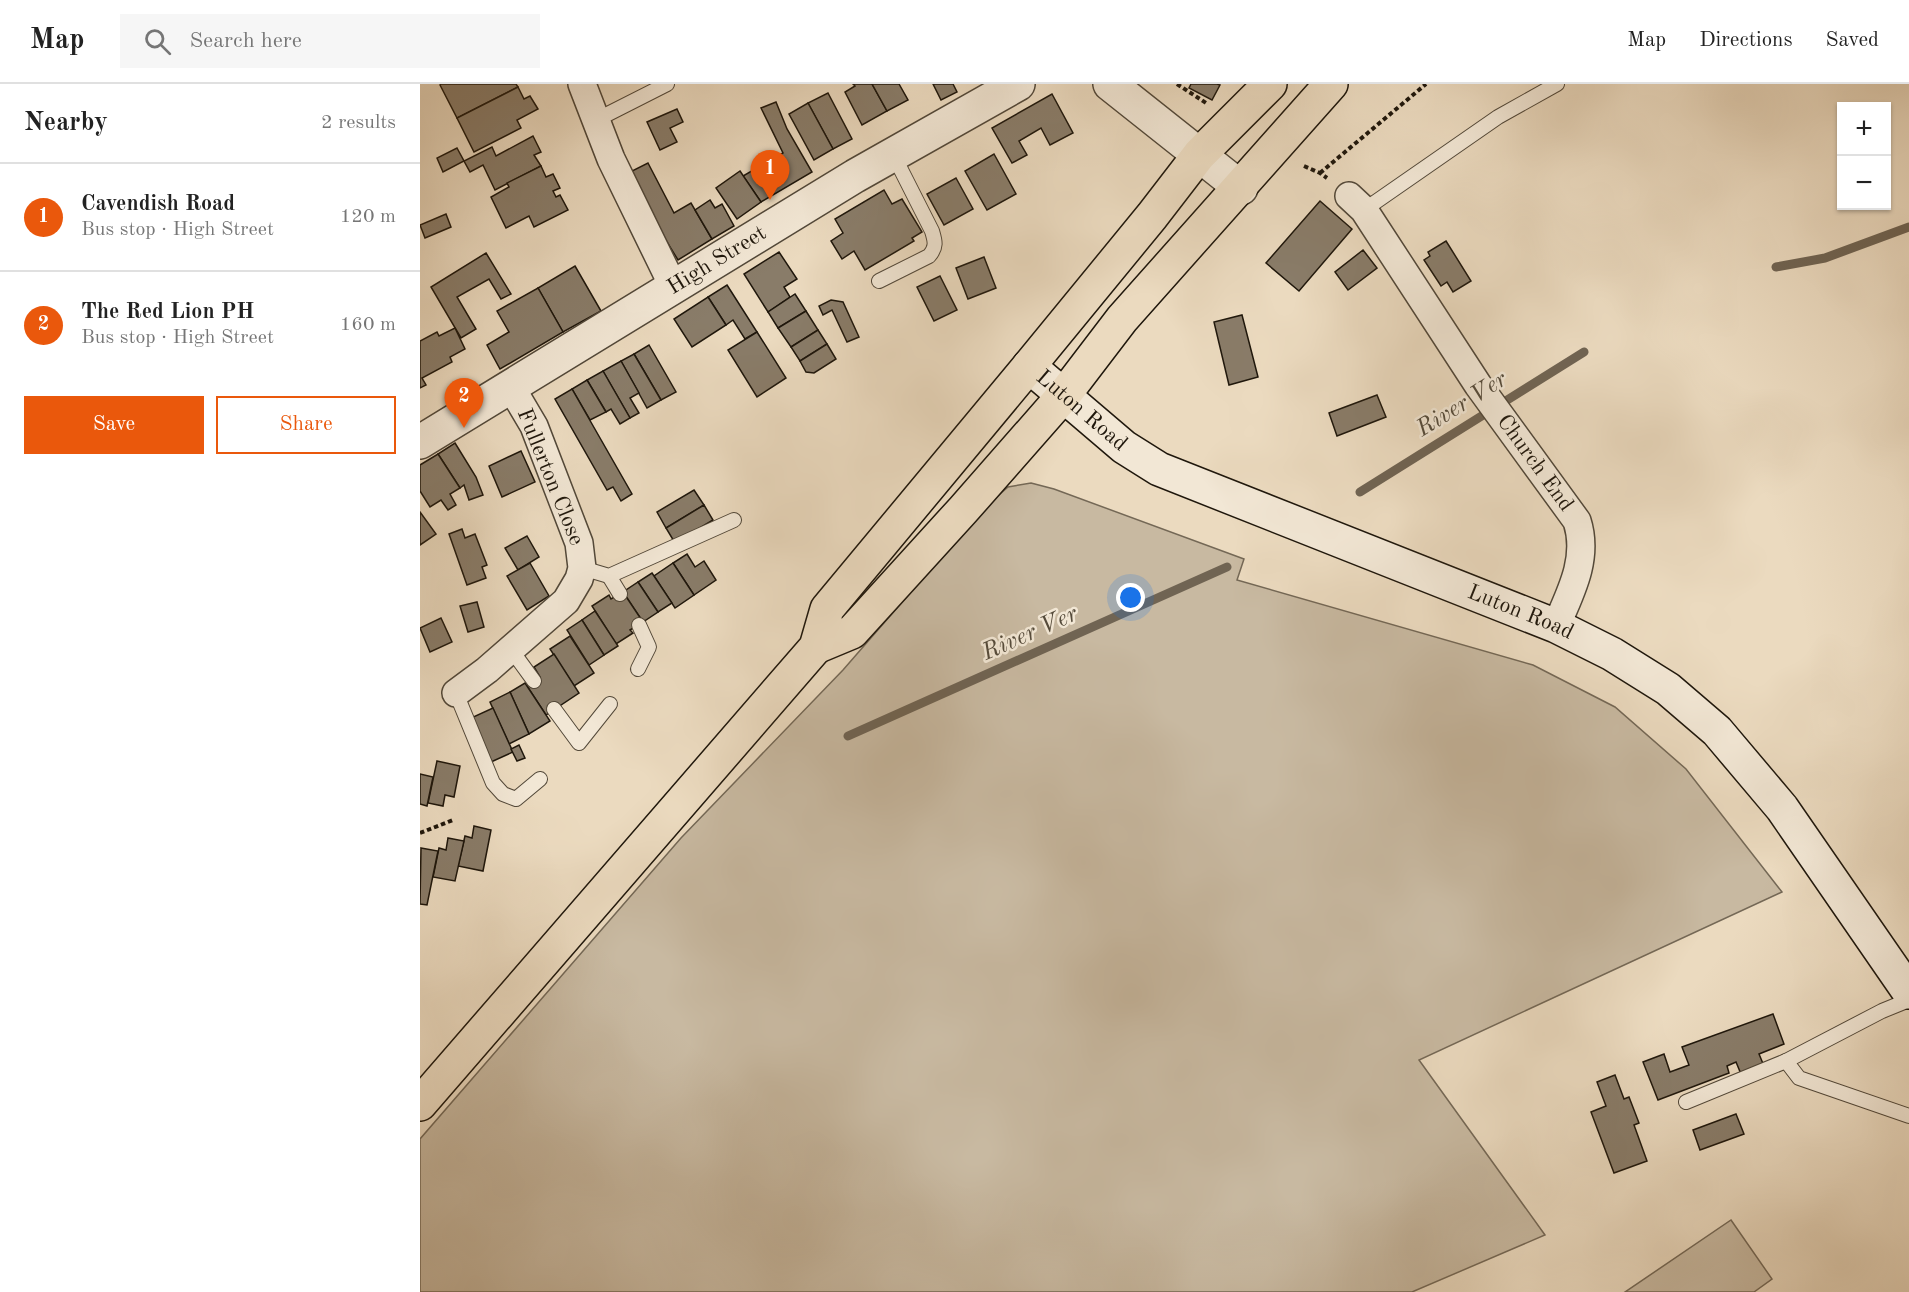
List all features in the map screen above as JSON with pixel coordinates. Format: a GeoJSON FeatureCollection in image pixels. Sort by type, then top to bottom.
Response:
{"type":"FeatureCollection","features":[{"type":"Feature","properties":{"kind":"main road","name":"High Street"},"geometry":{"type":"LineString","coordinates":[[420,442],[893,154],[1018,84]]}},
{"type":"Feature","properties":{"kind":"main road"},"geometry":{"type":"LineString","coordinates":[[1110,84],[1241,188]]}},
{"type":"Feature","properties":{"kind":"main road"},"geometry":{"type":"LineString","coordinates":[[420,1104],[816,647],[827,609],[1152,216],[1199,155],[1270,84]]}},
{"type":"Feature","properties":{"kind":"main road"},"geometry":{"type":"LineString","coordinates":[[816,647],[852,632],[1064,395],[1122,319],[1241,188],[1331,84]]}},
{"type":"Feature","properties":{"kind":"main road","name":"Luton Road"},"geometry":{"type":"LineString","coordinates":[[1029,366],[1124,447],[1159,469],[1556,626],[1612,654],[1668,689],[1717,731],[1782,808],[1909,992]]}},
{"type":"Feature","properties":{"kind":"street"},"geometry":{"type":"LineString","coordinates":[[582,84],[611,159],[674,288]]}},
{"type":"Feature","properties":{"kind":"street","name":"Church End"},"geometry":{"type":"LineString","coordinates":[[1357,203],[1478,386],[1577,521],[1582,546],[1580,562],[1574,585],[1556,626]]}},
{"type":"Feature","properties":{"kind":"street","name":"Fullerton Close"},"geometry":{"type":"LineString","coordinates":[[456,693],[487,670],[566,601],[574,590],[582,568],[579,543],[549,463],[534,426],[511,387]]}},
{"type":"Feature","properties":{"kind":"lane"},"geometry":{"type":"LineString","coordinates":[[596,120],[667,84]]}},
{"type":"Feature","properties":{"kind":"lane"},"geometry":{"type":"LineString","coordinates":[[1357,203],[1498,117],[1557,84]]}},
{"type":"Feature","properties":{"kind":"lane"},"geometry":{"type":"LineString","coordinates":[[879,281],[929,256],[935,250],[932,231],[893,154]]}},
{"type":"Feature","properties":{"kind":"lane"},"geometry":{"type":"LineString","coordinates":[[582,568],[609,576],[734,520]]}},
{"type":"Feature","properties":{"kind":"lane"},"geometry":{"type":"LineString","coordinates":[[609,576],[620,594]]}},
{"type":"Feature","properties":{"kind":"lane"},"geometry":{"type":"LineString","coordinates":[[638,669],[649,647],[639,624]]}},
{"type":"Feature","properties":{"kind":"lane"},"geometry":{"type":"LineString","coordinates":[[510,648],[534,681]]}},
{"type":"Feature","properties":{"kind":"lane"},"geometry":{"type":"LineString","coordinates":[[456,693],[493,783],[503,794],[516,799],[540,780]]}},
{"type":"Feature","properties":{"kind":"lane"},"geometry":{"type":"LineString","coordinates":[[554,709],[579,743],[610,704]]}},
{"type":"Feature","properties":{"kind":"lane"},"geometry":{"type":"LineString","coordinates":[[1686,1102],[1786,1061],[1882,1011],[1909,1000]]}},
{"type":"Feature","properties":{"kind":"lane"},"geometry":{"type":"LineString","coordinates":[[1786,1061],[1799,1078],[1909,1116]]}},
{"type":"Feature","properties":{"kind":"path"},"geometry":{"type":"LineString","coordinates":[[1177,84],[1211,106]]}},
{"type":"Feature","properties":{"kind":"path"},"geometry":{"type":"LineString","coordinates":[[1320,173],[1426,84]]}},
{"type":"Feature","properties":{"kind":"path"},"geometry":{"type":"LineString","coordinates":[[420,833],[453,820]]}},
{"type":"Feature","properties":{"kind":"shaded area"},"geometry":{"type":"Polygon","coordinates":[[[1031,483],[1054,489],[1244,559],[1237,580],[1533,665],[1615,707],[1686,769],[1782,892],[1419,1060],[1545,1235],[1412,1292],[420,1292],[420,1139],[681,838],[843,670],[985,507],[1008,487],[1031,483]]]}},
{"type":"Feature","properties":{"kind":"shaded area"},"geometry":{"type":"Polygon","coordinates":[[[1731,1220],[1772,1279],[1754,1292],[1625,1292],[1731,1220]]]}},
{"type":"Feature","properties":{"kind":"building"},"geometry":{"type":"Polygon","coordinates":[[[441,84],[516,84],[518,87],[457,118],[441,84]]]}},
{"type":"Feature","properties":{"kind":"building"},"geometry":{"type":"Polygon","coordinates":[[[853,84],[872,84],[887,111],[862,125],[845,92],[855,86],[853,84]]]}},
{"type":"Feature","properties":{"kind":"building"},"geometry":{"type":"Polygon","coordinates":[[[872,84],[899,84],[908,100],[887,111],[872,84]]]}},
{"type":"Feature","properties":{"kind":"building"},"geometry":{"type":"Polygon","coordinates":[[[933,84],[953,84],[957,92],[941,100],[933,84]]]}},
{"type":"Feature","properties":{"kind":"building"},"geometry":{"type":"Polygon","coordinates":[[[1191,84],[1220,85],[1212,100],[1189,88],[1191,84]]]}},
{"type":"Feature","properties":{"kind":"building"},"geometry":{"type":"Polygon","coordinates":[[[518,87],[524,99],[530,96],[538,109],[517,120],[521,128],[474,152],[457,118],[518,87]]]}},
{"type":"Feature","properties":{"kind":"building"},"geometry":{"type":"Polygon","coordinates":[[[828,93],[852,139],[833,149],[808,103],[828,93]]]}},
{"type":"Feature","properties":{"kind":"building"},"geometry":{"type":"Polygon","coordinates":[[[1052,94],[1073,133],[1050,145],[1041,128],[1019,141],[1027,155],[1012,163],[992,128],[1052,94]]]}},
{"type":"Feature","properties":{"kind":"building"},"geometry":{"type":"Polygon","coordinates":[[[776,102],[787,129],[812,172],[761,202],[743,176],[783,153],[761,108],[776,102]]]}},
{"type":"Feature","properties":{"kind":"building"},"geometry":{"type":"Polygon","coordinates":[[[808,103],[833,149],[814,160],[789,114],[808,103]]]}},
{"type":"Feature","properties":{"kind":"building"},"geometry":{"type":"Polygon","coordinates":[[[677,109],[683,122],[670,128],[677,142],[660,150],[647,122],[677,109]]]}},
{"type":"Feature","properties":{"kind":"building"},"geometry":{"type":"Polygon","coordinates":[[[533,136],[541,152],[534,155],[541,166],[495,190],[483,165],[470,172],[464,161],[492,147],[496,156],[533,136]]]}},
{"type":"Feature","properties":{"kind":"building"},"geometry":{"type":"Polygon","coordinates":[[[457,148],[464,161],[443,172],[437,158],[457,148]]]}},
{"type":"Feature","properties":{"kind":"building"},"geometry":{"type":"Polygon","coordinates":[[[994,154],[1016,194],[987,210],[965,171],[994,154]]]}},
{"type":"Feature","properties":{"kind":"building"},"geometry":{"type":"Polygon","coordinates":[[[648,163],[674,213],[691,203],[712,239],[678,260],[656,224],[630,172],[648,163]]]}},
{"type":"Feature","properties":{"kind":"building"},"geometry":{"type":"Polygon","coordinates":[[[541,166],[546,177],[553,174],[560,188],[553,191],[556,197],[560,195],[568,210],[534,227],[529,216],[506,228],[491,197],[509,187],[507,183],[541,166]]]}},
{"type":"Feature","properties":{"kind":"building"},"geometry":{"type":"Polygon","coordinates":[[[740,171],[761,202],[737,219],[716,188],[740,171]]]}},
{"type":"Feature","properties":{"kind":"building"},"geometry":{"type":"Polygon","coordinates":[[[956,178],[973,209],[944,225],[927,194],[956,178]]]}},
{"type":"Feature","properties":{"kind":"building"},"geometry":{"type":"Polygon","coordinates":[[[884,190],[892,204],[902,199],[922,232],[912,238],[914,241],[865,270],[854,251],[842,259],[831,241],[843,233],[835,219],[884,190]]]}},
{"type":"Feature","properties":{"kind":"building"},"geometry":{"type":"Polygon","coordinates":[[[710,200],[715,208],[722,204],[734,226],[712,239],[695,210],[710,200]]]}},
{"type":"Feature","properties":{"kind":"building"},"geometry":{"type":"Polygon","coordinates":[[[1320,201],[1352,229],[1299,291],[1266,263],[1320,201]]]}},
{"type":"Feature","properties":{"kind":"building"},"geometry":{"type":"Polygon","coordinates":[[[446,214],[451,227],[425,238],[420,225],[446,214]]]}},
{"type":"Feature","properties":{"kind":"building"},"geometry":{"type":"Polygon","coordinates":[[[1446,241],[1471,281],[1453,292],[1447,282],[1441,286],[1424,260],[1430,256],[1428,252],[1446,241]]]}},
{"type":"Feature","properties":{"kind":"building"},"geometry":{"type":"Polygon","coordinates":[[[1363,250],[1377,268],[1348,290],[1335,272],[1363,250]]]}},
{"type":"Feature","properties":{"kind":"building"},"geometry":{"type":"Polygon","coordinates":[[[779,252],[797,279],[784,287],[790,297],[768,312],[744,274],[779,252]]]}},
{"type":"Feature","properties":{"kind":"building"},"geometry":{"type":"Polygon","coordinates":[[[486,253],[511,294],[501,299],[489,279],[457,297],[476,329],[461,338],[431,287],[486,253]]]}},
{"type":"Feature","properties":{"kind":"building"},"geometry":{"type":"Polygon","coordinates":[[[984,257],[996,288],[968,299],[956,268],[984,257]]]}},
{"type":"Feature","properties":{"kind":"building"},"geometry":{"type":"Polygon","coordinates":[[[575,266],[601,311],[563,332],[538,288],[575,266]]]}},
{"type":"Feature","properties":{"kind":"building"},"geometry":{"type":"Polygon","coordinates":[[[940,276],[957,310],[934,321],[917,287],[940,276]]]}},
{"type":"Feature","properties":{"kind":"building"},"geometry":{"type":"Polygon","coordinates":[[[727,285],[757,332],[745,339],[733,320],[726,325],[708,297],[727,285]]]}},
{"type":"Feature","properties":{"kind":"building"},"geometry":{"type":"Polygon","coordinates":[[[538,288],[563,332],[500,369],[487,345],[509,332],[497,311],[538,288]]]}},
{"type":"Feature","properties":{"kind":"building"},"geometry":{"type":"Polygon","coordinates":[[[795,294],[806,311],[778,328],[768,312],[795,294]]]}},
{"type":"Feature","properties":{"kind":"building"},"geometry":{"type":"Polygon","coordinates":[[[708,297],[726,325],[692,347],[674,319],[708,297]]]}},
{"type":"Feature","properties":{"kind":"building"},"geometry":{"type":"Polygon","coordinates":[[[831,300],[843,302],[859,337],[847,342],[832,310],[823,315],[819,306],[831,300]]]}},
{"type":"Feature","properties":{"kind":"building"},"geometry":{"type":"Polygon","coordinates":[[[806,311],[818,330],[791,347],[778,328],[806,311]]]}},
{"type":"Feature","properties":{"kind":"building"},"geometry":{"type":"Polygon","coordinates":[[[1242,315],[1258,377],[1229,385],[1214,322],[1242,315]]]}},
{"type":"Feature","properties":{"kind":"building"},"geometry":{"type":"Polygon","coordinates":[[[455,328],[465,349],[450,357],[452,362],[422,378],[426,385],[420,388],[420,341],[437,332],[439,336],[455,328]]]}},
{"type":"Feature","properties":{"kind":"building"},"geometry":{"type":"Polygon","coordinates":[[[818,330],[827,344],[800,361],[791,347],[818,330]]]}},
{"type":"Feature","properties":{"kind":"building"},"geometry":{"type":"Polygon","coordinates":[[[757,332],[786,378],[757,397],[728,350],[757,332]]]}},
{"type":"Feature","properties":{"kind":"building"},"geometry":{"type":"Polygon","coordinates":[[[827,344],[836,359],[814,373],[806,372],[800,361],[827,344]]]}},
{"type":"Feature","properties":{"kind":"building"},"geometry":{"type":"Polygon","coordinates":[[[649,345],[676,392],[661,400],[634,354],[649,345]]]}},
{"type":"Feature","properties":{"kind":"building"},"geometry":{"type":"Polygon","coordinates":[[[634,354],[661,400],[647,408],[621,361],[634,354]]]}},
{"type":"Feature","properties":{"kind":"building"},"geometry":{"type":"Polygon","coordinates":[[[621,361],[639,393],[630,398],[639,413],[630,418],[603,371],[621,361]]]}},
{"type":"Feature","properties":{"kind":"building"},"geometry":{"type":"Polygon","coordinates":[[[603,371],[630,418],[620,424],[611,409],[606,412],[587,380],[603,371]]]}},
{"type":"Feature","properties":{"kind":"building"},"geometry":{"type":"Polygon","coordinates":[[[587,380],[606,412],[590,420],[572,389],[587,380]]]}},
{"type":"Feature","properties":{"kind":"building"},"geometry":{"type":"Polygon","coordinates":[[[572,389],[632,494],[621,501],[613,487],[607,490],[555,399],[572,389]]]}},
{"type":"Feature","properties":{"kind":"building"},"geometry":{"type":"Polygon","coordinates":[[[1377,395],[1386,417],[1337,436],[1329,413],[1377,395]]]}},
{"type":"Feature","properties":{"kind":"building"},"geometry":{"type":"Polygon","coordinates":[[[455,443],[476,477],[483,495],[469,500],[464,485],[460,488],[438,454],[455,443]]]}},
{"type":"Feature","properties":{"kind":"building"},"geometry":{"type":"Polygon","coordinates":[[[521,451],[535,482],[502,497],[489,466],[521,451]]]}},
{"type":"Feature","properties":{"kind":"building"},"geometry":{"type":"Polygon","coordinates":[[[438,454],[460,488],[450,494],[456,505],[448,510],[441,500],[430,507],[420,491],[420,465],[438,454]]]}},
{"type":"Feature","properties":{"kind":"building"},"geometry":{"type":"Polygon","coordinates":[[[694,490],[704,505],[666,528],[657,512],[694,490]]]}},
{"type":"Feature","properties":{"kind":"building"},"geometry":{"type":"Polygon","coordinates":[[[704,505],[713,520],[675,543],[666,528],[704,505]]]}},
{"type":"Feature","properties":{"kind":"building"},"geometry":{"type":"Polygon","coordinates":[[[420,512],[436,534],[420,545],[420,512]]]}},
{"type":"Feature","properties":{"kind":"building"},"geometry":{"type":"Polygon","coordinates":[[[462,529],[465,538],[475,534],[487,565],[482,567],[486,578],[467,585],[449,534],[462,529]]]}},
{"type":"Feature","properties":{"kind":"building"},"geometry":{"type":"Polygon","coordinates":[[[527,536],[539,557],[518,570],[505,548],[527,536]]]}},
{"type":"Feature","properties":{"kind":"building"},"geometry":{"type":"Polygon","coordinates":[[[687,554],[695,567],[704,561],[716,580],[694,595],[673,563],[687,554]]]}},
{"type":"Feature","properties":{"kind":"building"},"geometry":{"type":"Polygon","coordinates":[[[530,563],[549,596],[527,610],[507,576],[530,563]]]}},
{"type":"Feature","properties":{"kind":"building"},"geometry":{"type":"Polygon","coordinates":[[[673,563],[694,595],[675,608],[654,576],[673,563]]]}},
{"type":"Feature","properties":{"kind":"building"},"geometry":{"type":"Polygon","coordinates":[[[652,573],[672,603],[658,612],[638,582],[652,573]]]}},
{"type":"Feature","properties":{"kind":"building"},"geometry":{"type":"Polygon","coordinates":[[[638,582],[658,612],[643,622],[623,592],[638,582]]]}},
{"type":"Feature","properties":{"kind":"building"},"geometry":{"type":"Polygon","coordinates":[[[623,592],[643,622],[630,630],[633,633],[616,644],[592,606],[609,595],[611,599],[623,592]]]}},
{"type":"Feature","properties":{"kind":"building"},"geometry":{"type":"Polygon","coordinates":[[[477,602],[484,627],[468,632],[460,606],[477,602]]]}},
{"type":"Feature","properties":{"kind":"building"},"geometry":{"type":"Polygon","coordinates":[[[595,611],[618,646],[604,655],[582,620],[595,611]]]}},
{"type":"Feature","properties":{"kind":"building"},"geometry":{"type":"Polygon","coordinates":[[[441,618],[452,642],[430,652],[420,628],[441,618]]]}},
{"type":"Feature","properties":{"kind":"building"},"geometry":{"type":"Polygon","coordinates":[[[582,620],[604,655],[589,665],[567,630],[582,620]]]}},
{"type":"Feature","properties":{"kind":"building"},"geometry":{"type":"Polygon","coordinates":[[[570,636],[594,673],[574,686],[550,649],[570,636]]]}},
{"type":"Feature","properties":{"kind":"building"},"geometry":{"type":"Polygon","coordinates":[[[554,654],[579,693],[546,715],[527,686],[540,677],[534,667],[554,654]]]}},
{"type":"Feature","properties":{"kind":"building"},"geometry":{"type":"Polygon","coordinates":[[[525,683],[550,721],[529,734],[510,692],[525,683]]]}},
{"type":"Feature","properties":{"kind":"building"},"geometry":{"type":"Polygon","coordinates":[[[510,692],[529,734],[509,744],[490,702],[510,692]]]}},
{"type":"Feature","properties":{"kind":"building"},"geometry":{"type":"Polygon","coordinates":[[[493,708],[513,752],[491,762],[471,718],[493,708]]]}},
{"type":"Feature","properties":{"kind":"building"},"geometry":{"type":"Polygon","coordinates":[[[519,745],[525,758],[517,761],[511,749],[519,745]]]}},
{"type":"Feature","properties":{"kind":"building"},"geometry":{"type":"Polygon","coordinates":[[[437,761],[460,766],[454,797],[445,795],[443,806],[428,803],[437,761]]]}},
{"type":"Feature","properties":{"kind":"building"},"geometry":{"type":"Polygon","coordinates":[[[420,774],[433,777],[427,806],[420,804],[420,774]]]}},
{"type":"Feature","properties":{"kind":"building"},"geometry":{"type":"Polygon","coordinates":[[[474,826],[491,830],[483,871],[458,866],[465,836],[472,838],[474,826]]]}},
{"type":"Feature","properties":{"kind":"building"},"geometry":{"type":"Polygon","coordinates":[[[448,838],[464,841],[455,881],[433,877],[439,848],[446,850],[448,838]]]}},
{"type":"Feature","properties":{"kind":"building"},"geometry":{"type":"Polygon","coordinates":[[[421,848],[438,851],[427,905],[420,904],[421,848]]]}},
{"type":"Feature","properties":{"kind":"building"},"geometry":{"type":"Polygon","coordinates":[[[1773,1014],[1784,1044],[1759,1054],[1764,1066],[1741,1074],[1736,1062],[1727,1066],[1729,1073],[1658,1100],[1643,1062],[1664,1054],[1670,1072],[1689,1065],[1682,1047],[1773,1014]]]}},
{"type":"Feature","properties":{"kind":"building"},"geometry":{"type":"Polygon","coordinates":[[[1615,1075],[1624,1099],[1629,1097],[1639,1123],[1634,1125],[1647,1161],[1614,1173],[1591,1112],[1606,1106],[1597,1082],[1615,1075]]]}},
{"type":"Feature","properties":{"kind":"building"},"geometry":{"type":"Polygon","coordinates":[[[1736,1114],[1744,1134],[1700,1150],[1693,1130],[1736,1114]]]}},
{"type":"Feature","properties":{"kind":"waterway","name":"River Ver"},"geometry":{"type":"LineString","coordinates":[[1776,267],[1825,258],[1909,227]]}},
{"type":"Feature","properties":{"kind":"waterway","name":"River Ver"},"geometry":{"type":"LineString","coordinates":[[1360,492],[1584,352]]}},
{"type":"Feature","properties":{"kind":"waterway","name":"River Ver"},"geometry":{"type":"LineString","coordinates":[[848,736],[1227,567]]}},
{"type":"Feature","properties":{"kind":"place","name":"Cavendish Road"},"geometry":{"type":"Point","coordinates":[770,200]}},
{"type":"Feature","properties":{"kind":"place","name":"The Red Lion PH"},"geometry":{"type":"Point","coordinates":[464,428]}}]}
